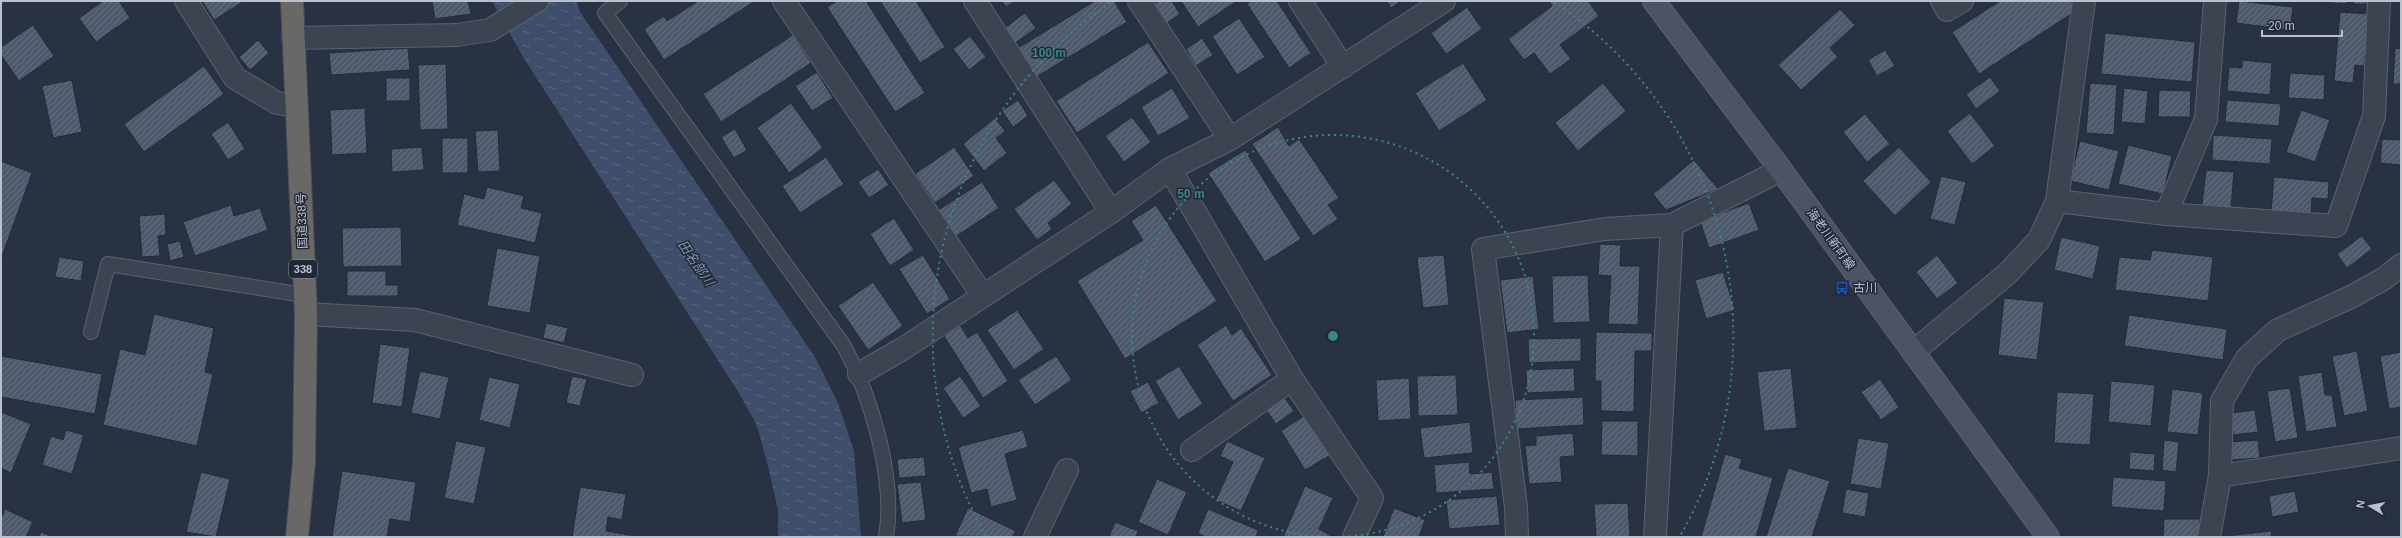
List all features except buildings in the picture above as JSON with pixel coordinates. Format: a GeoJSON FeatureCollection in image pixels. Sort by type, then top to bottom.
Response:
{"type":"FeatureCollection","features":[{"type":"Feature","properties":{"kind":"highway","name":"国道338号"},"geometry":{"type":"LineString","coordinates":[[292,1],[305,304],[304,462],[297,537]]}},
{"type":"Feature","properties":{"kind":"main road","name":"海老川新町線"},"geometry":{"type":"LineString","coordinates":[[1654,1],[1781,170],[2048,537]]}},
{"type":"Feature","properties":{"kind":"street"},"geometry":{"type":"LineString","coordinates":[[186,1],[235,78],[276,103],[296,106]]}},
{"type":"Feature","properties":{"kind":"street"},"geometry":{"type":"LineString","coordinates":[[293,38],[457,35],[490,30],[536,1]]}},
{"type":"Feature","properties":{"kind":"street"},"geometry":{"type":"LineString","coordinates":[[784,1],[983,296]]}},
{"type":"Feature","properties":{"kind":"street"},"geometry":{"type":"LineString","coordinates":[[975,1],[1111,212]]}},
{"type":"Feature","properties":{"kind":"street"},"geometry":{"type":"LineString","coordinates":[[1139,1],[1230,139]]}},
{"type":"Feature","properties":{"kind":"street"},"geometry":{"type":"LineString","coordinates":[[1300,1],[1343,67]]}},
{"type":"Feature","properties":{"kind":"street"},"geometry":{"type":"LineString","coordinates":[[859,374],[904,348],[1111,212],[1170,170],[1230,139],[1444,1]]}},
{"type":"Feature","properties":{"kind":"street"},"geometry":{"type":"LineString","coordinates":[[1942,1],[1947,10],[1962,1]]}},
{"type":"Feature","properties":{"kind":"street"},"geometry":{"type":"LineString","coordinates":[[1913,352],[2007,274],[2038,240],[2057,201],[2084,1]]}},
{"type":"Feature","properties":{"kind":"street"},"geometry":{"type":"LineString","coordinates":[[2166,214],[2206,119],[2214,1]]}},
{"type":"Feature","properties":{"kind":"street"},"geometry":{"type":"LineString","coordinates":[[2057,201],[2166,214],[2336,226],[2374,116],[2379,1]]}},
{"type":"Feature","properties":{"kind":"street"},"geometry":{"type":"LineString","coordinates":[[1170,170],[1292,379],[1372,498],[1354,537]]}},
{"type":"Feature","properties":{"kind":"street"},"geometry":{"type":"LineString","coordinates":[[1517,537],[1516,507],[1483,249],[1605,229],[1672,225],[1781,170]]}},
{"type":"Feature","properties":{"kind":"street"},"geometry":{"type":"LineString","coordinates":[[1655,537],[1672,225]]}},
{"type":"Feature","properties":{"kind":"street"},"geometry":{"type":"LineString","coordinates":[[2209,537],[2220,476],[2222,401],[2247,358],[2278,330],[2351,297],[2385,278],[2401,265]]}},
{"type":"Feature","properties":{"kind":"street"},"geometry":{"type":"LineString","coordinates":[[305,304],[415,320],[632,375]]}},
{"type":"Feature","properties":{"kind":"street"},"geometry":{"type":"LineString","coordinates":[[1192,450],[1292,379]]}},
{"type":"Feature","properties":{"kind":"street"},"geometry":{"type":"LineString","coordinates":[[2220,476],[2401,448]]}},
{"type":"Feature","properties":{"kind":"street"},"geometry":{"type":"LineString","coordinates":[[1035,537],[1066,470]]}},
{"type":"Feature","properties":{"kind":"lane"},"geometry":{"type":"LineString","coordinates":[[620,1],[605,13],[844,346],[859,374],[887,471],[888,525],[886,537]]}},
{"type":"Feature","properties":{"kind":"lane"},"geometry":{"type":"LineString","coordinates":[[91,332],[108,264],[305,304]]}},
{"type":"Feature","properties":{"kind":"water","name":"田名部川"},"geometry":{"type":"Polygon","coordinates":[[[492,1],[576,1],[580,12],[815,357],[838,403],[854,451],[861,537],[778,537],[778,510],[757,426],[739,393],[523,57],[492,1]]]}},
{"type":"Feature","properties":{"kind":"place","name":"古川"},"geometry":{"type":"Point","coordinates":[1842,288]}}]}
